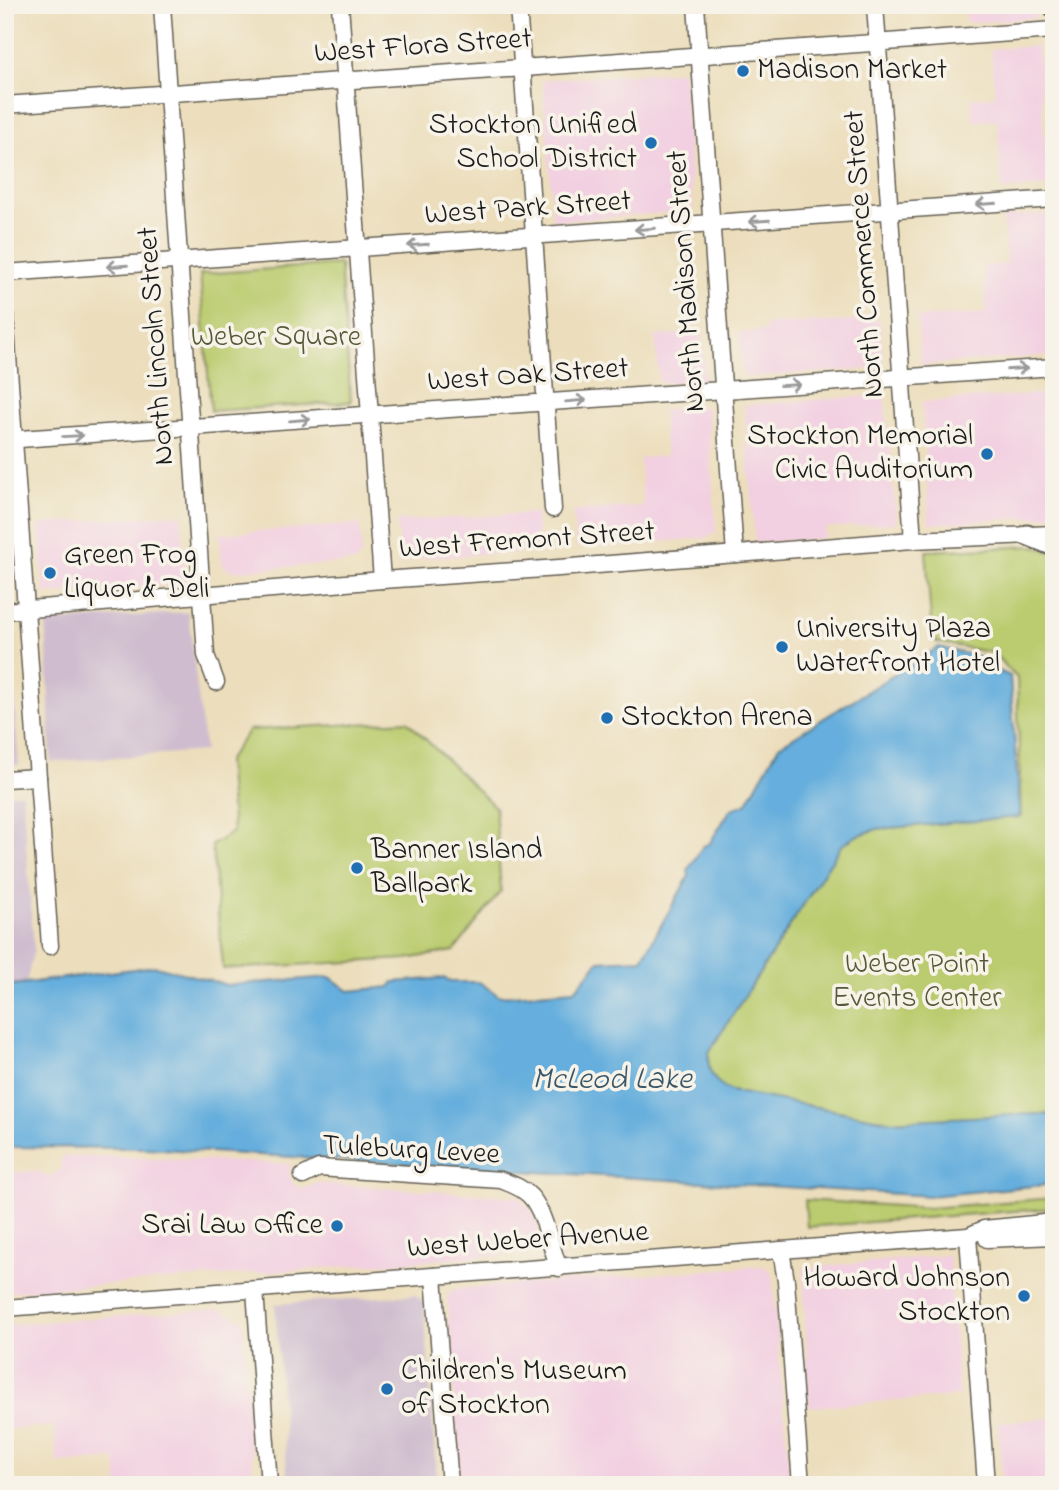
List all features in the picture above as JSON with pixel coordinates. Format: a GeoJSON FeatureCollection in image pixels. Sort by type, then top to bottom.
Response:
{"type":"FeatureCollection","features":[{"type":"Feature","properties":{"kind":"main road"},"geometry":{"type":"LineString","coordinates":[[1027,535],[1054,546]]}},
{"type":"Feature","properties":{"kind":"street","name":"North Lincoln Street"},"geometry":{"type":"LineString","coordinates":[[162,5],[206,655],[216,682]]}},
{"type":"Feature","properties":{"kind":"street"},"geometry":{"type":"LineString","coordinates":[[340,5],[382,580]]}},
{"type":"Feature","properties":{"kind":"street"},"geometry":{"type":"LineString","coordinates":[[519,5],[553,509]]}},
{"type":"Feature","properties":{"kind":"street","name":"North Madison Street"},"geometry":{"type":"LineString","coordinates":[[696,5],[735,554]]}},
{"type":"Feature","properties":{"kind":"street","name":"North Commerce Street"},"geometry":{"type":"LineString","coordinates":[[875,5],[913,540]]}},
{"type":"Feature","properties":{"kind":"street","name":"West Flora Street"},"geometry":{"type":"LineString","coordinates":[[5,105],[1054,30]]}},
{"type":"Feature","properties":{"kind":"street","name":"West Park Street"},"geometry":{"type":"LineString","coordinates":[[5,274],[1054,199]]}},
{"type":"Feature","properties":{"kind":"street"},"geometry":{"type":"LineString","coordinates":[[5,314],[9,440],[27,610],[50,946]]}},
{"type":"Feature","properties":{"kind":"street","name":"West Oak Street"},"geometry":{"type":"LineString","coordinates":[[9,440],[1054,367]]}},
{"type":"Feature","properties":{"kind":"street","name":"West Fremont Street"},"geometry":{"type":"LineString","coordinates":[[5,611],[913,540],[1054,534]]}},
{"type":"Feature","properties":{"kind":"street"},"geometry":{"type":"LineString","coordinates":[[5,779],[38,777]]}},
{"type":"Feature","properties":{"kind":"street","name":"Tuleburg Levee"},"geometry":{"type":"LineString","coordinates":[[303,1176],[318,1168],[500,1180],[517,1186],[530,1196],[537,1208],[559,1268]]}},
{"type":"Feature","properties":{"kind":"street","name":"West Weber Avenue"},"geometry":{"type":"LineString","coordinates":[[5,1308],[968,1236],[984,1229],[1054,1222]]}},
{"type":"Feature","properties":{"kind":"street"},"geometry":{"type":"LineString","coordinates":[[986,1485],[968,1236],[983,1239],[1054,1236]]}},
{"type":"Feature","properties":{"kind":"street"},"geometry":{"type":"LineString","coordinates":[[781,1250],[786,1281],[801,1485]]}},
{"type":"Feature","properties":{"kind":"street"},"geometry":{"type":"LineString","coordinates":[[434,1276],[450,1485]]}},
{"type":"Feature","properties":{"kind":"street"},"geometry":{"type":"LineString","coordinates":[[256,1290],[269,1485]]}},
{"type":"Feature","properties":{"kind":"shaded area"},"geometry":{"type":"Polygon","coordinates":[[[965,5],[1035,5],[1036,18],[966,23],[965,5]]]}},
{"type":"Feature","properties":{"kind":"shaded area"},"geometry":{"type":"Polygon","coordinates":[[[1038,46],[1048,186],[1002,190],[997,120],[973,121],[971,98],[995,96],[991,49],[1038,46]]]}},
{"type":"Feature","properties":{"kind":"shaded area"},"geometry":{"type":"Polygon","coordinates":[[[683,71],[693,211],[553,221],[543,80],[683,71]]]}},
{"type":"Feature","properties":{"kind":"shaded area"},"geometry":{"type":"Polygon","coordinates":[[[1050,214],[1054,264],[1054,355],[921,365],[917,318],[986,313],[983,266],[1006,264],[1003,217],[1050,214]]]}},
{"type":"Feature","properties":{"kind":"shaded area"},"geometry":{"type":"Polygon","coordinates":[[[880,320],[883,368],[743,377],[739,333],[766,331],[766,324],[880,320]]]}},
{"type":"Feature","properties":{"kind":"shaded area"},"geometry":{"type":"Polygon","coordinates":[[[702,333],[705,380],[659,383],[655,336],[702,333]]]}},
{"type":"Feature","properties":{"kind":"shaded area"},"geometry":{"type":"Polygon","coordinates":[[[1039,394],[1040,398],[1054,408],[1054,516],[929,524],[922,402],[1039,394]]]}},
{"type":"Feature","properties":{"kind":"shaded area"},"geometry":{"type":"Polygon","coordinates":[[[884,395],[897,523],[825,528],[825,538],[755,543],[744,405],[884,395]]]}},
{"type":"Feature","properties":{"kind":"shaded area"},"geometry":{"type":"Polygon","coordinates":[[[707,407],[716,531],[707,538],[576,548],[573,511],[643,506],[640,458],[666,456],[662,410],[707,407]]]}},
{"type":"Feature","properties":{"kind":"shaded area"},"geometry":{"type":"Polygon","coordinates":[[[536,513],[539,551],[407,559],[399,552],[397,521],[536,513]]]}},
{"type":"Feature","properties":{"kind":"shaded area"},"geometry":{"type":"Polygon","coordinates":[[[181,514],[186,584],[44,594],[39,524],[181,514]]]}},
{"type":"Feature","properties":{"kind":"shaded area"},"geometry":{"type":"Polygon","coordinates":[[[360,524],[362,554],[356,562],[230,571],[222,564],[220,534],[360,524]]]}},
{"type":"Feature","properties":{"kind":"shaded area"},"geometry":{"type":"Polygon","coordinates":[[[188,612],[205,751],[51,762],[46,622],[188,612]]]}},
{"type":"Feature","properties":{"kind":"shaded area"},"geometry":{"type":"Polygon","coordinates":[[[5,625],[9,625],[19,765],[5,766],[5,625]]]}},
{"type":"Feature","properties":{"kind":"shaded area"},"geometry":{"type":"Polygon","coordinates":[[[22,793],[34,949],[26,983],[5,986],[5,794],[22,793]]]}},
{"type":"Feature","properties":{"kind":"shaded area"},"geometry":{"type":"Polygon","coordinates":[[[105,1156],[291,1164],[289,1176],[296,1187],[307,1188],[316,1183],[518,1197],[533,1213],[543,1243],[539,1252],[5,1292],[5,1173],[37,1171],[49,1177],[60,1171],[62,1157],[105,1156]]]}},
{"type":"Feature","properties":{"kind":"shaded area"},"geometry":{"type":"Polygon","coordinates":[[[949,1255],[959,1396],[809,1407],[803,1268],[949,1255]]]}},
{"type":"Feature","properties":{"kind":"shaded area"},"geometry":{"type":"Polygon","coordinates":[[[764,1266],[772,1273],[790,1485],[460,1485],[447,1297],[454,1289],[764,1266]]]}},
{"type":"Feature","properties":{"kind":"shaded area"},"geometry":{"type":"Polygon","coordinates":[[[415,1295],[424,1303],[437,1485],[288,1485],[275,1304],[415,1295]]]}},
{"type":"Feature","properties":{"kind":"shaded area"},"geometry":{"type":"Polygon","coordinates":[[[218,1309],[242,1320],[254,1485],[118,1485],[116,1459],[57,1463],[54,1426],[7,1429],[5,1325],[218,1309]]]}},
{"type":"Feature","properties":{"kind":"shaded area"},"geometry":{"type":"Polygon","coordinates":[[[1054,1418],[1054,1485],[1003,1485],[998,1422],[1054,1418]]]}},
{"type":"Feature","properties":{"kind":"green space","name":"Weber Square"},"geometry":{"type":"Polygon","coordinates":[[[340,264],[351,402],[211,411],[200,274],[340,264]]]}},
{"type":"Feature","properties":{"kind":"green space","name":"Weber Point Events Center"},"geometry":{"type":"Polygon","coordinates":[[[1035,546],[1054,553],[1054,1114],[891,1121],[725,1088],[712,1076],[709,1052],[841,846],[856,836],[877,829],[1021,816],[1017,678],[993,653],[936,642],[931,622],[926,551],[1035,546]]]}},
{"type":"Feature","properties":{"kind":"green space","name":"Banner Island Ballpark"},"geometry":{"type":"Polygon","coordinates":[[[407,721],[495,807],[501,891],[454,951],[406,959],[223,969],[212,845],[233,832],[227,761],[249,730],[407,721]]]}},
{"type":"Feature","properties":{"kind":"green space"},"geometry":{"type":"Polygon","coordinates":[[[1054,1198],[1054,1208],[807,1227],[805,1200],[929,1208],[1054,1198]]]}},
{"type":"Feature","properties":{"kind":"water","name":"McLeod Lake"},"geometry":{"type":"Polygon","coordinates":[[[939,647],[992,660],[997,670],[1010,676],[1020,817],[877,829],[856,836],[841,846],[709,1052],[710,1071],[720,1084],[731,1091],[891,1121],[1054,1115],[1054,1184],[930,1196],[146,1148],[5,1147],[5,986],[156,966],[227,985],[330,977],[349,991],[390,987],[394,982],[444,978],[451,982],[479,982],[499,996],[575,990],[599,961],[642,959],[703,846],[709,844],[731,809],[746,804],[779,746],[939,647]]]}},
{"type":"Feature","properties":{"kind":"place","name":"Madison Market"},"geometry":{"type":"Point","coordinates":[743,71]}},
{"type":"Feature","properties":{"kind":"place","name":"Stockton Unified School District"},"geometry":{"type":"Point","coordinates":[651,143]}},
{"type":"Feature","properties":{"kind":"place","name":"Stockton Memorial Civic Auditorium"},"geometry":{"type":"Point","coordinates":[987,454]}},
{"type":"Feature","properties":{"kind":"place","name":"Green Frog Liquor & Deli"},"geometry":{"type":"Point","coordinates":[50,573]}},
{"type":"Feature","properties":{"kind":"place","name":"University Plaza Waterfront Hotel"},"geometry":{"type":"Point","coordinates":[782,647]}},
{"type":"Feature","properties":{"kind":"place","name":"Stockton Arena"},"geometry":{"type":"Point","coordinates":[607,718]}},
{"type":"Feature","properties":{"kind":"place","name":"Banner Island Ballpark"},"geometry":{"type":"Point","coordinates":[357,868]}},
{"type":"Feature","properties":{"kind":"place","name":"Srai Law Office"},"geometry":{"type":"Point","coordinates":[337,1226]}},
{"type":"Feature","properties":{"kind":"place","name":"Howard Johnson Stockton"},"geometry":{"type":"Point","coordinates":[1024,1296]}},
{"type":"Feature","properties":{"kind":"place","name":"Children's Museum of Stockton"},"geometry":{"type":"Point","coordinates":[387,1389]}}]}
